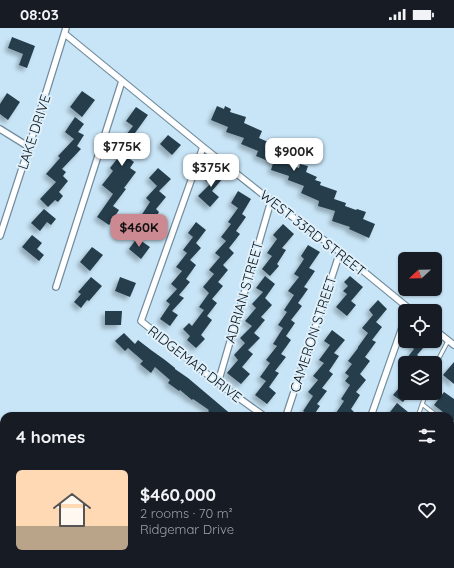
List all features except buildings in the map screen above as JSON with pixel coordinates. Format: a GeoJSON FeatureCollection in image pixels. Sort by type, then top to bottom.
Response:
{"type":"FeatureCollection","features":[{"type":"Feature","properties":{"kind":"street","name":"WEST 33RD STREET"},"geometry":{"type":"LineString","coordinates":[[65,31],[122,81],[203,147],[340,252],[402,304]]}},
{"type":"Feature","properties":{"kind":"street","name":"LAKE DRIVE"},"geometry":{"type":"LineString","coordinates":[[0,236],[65,31]]}},
{"type":"Feature","properties":{"kind":"street"},"geometry":{"type":"LineString","coordinates":[[56,288],[122,81]]}},
{"type":"Feature","properties":{"kind":"street"},"geometry":{"type":"LineString","coordinates":[[0,129],[29,147]]}},
{"type":"Feature","properties":{"kind":"street","name":"RIDGEMAR DRIVE"},"geometry":{"type":"LineString","coordinates":[[203,147],[141,321],[218,383],[258,412]]}},
{"type":"Feature","properties":{"kind":"street","name":"ADRIAN STREET"},"geometry":{"type":"LineString","coordinates":[[218,383],[271,200]]}},
{"type":"Feature","properties":{"kind":"street","name":"CAMERON STREET"},"geometry":{"type":"LineString","coordinates":[[287,412],[340,252]]}},
{"type":"Feature","properties":{"kind":"street"},"geometry":{"type":"LineString","coordinates":[[442,335],[454,345]]}},
{"type":"Feature","properties":{"kind":"street"},"geometry":{"type":"LineString","coordinates":[[372,412],[398,339]]}},
{"type":"Feature","properties":{"kind":"lane"},"geometry":{"type":"LineString","coordinates":[[440,356],[448,340]]}},
{"type":"Feature","properties":{"kind":"lane"},"geometry":{"type":"LineString","coordinates":[[419,412],[423,400]]}},
{"type":"Feature","properties":{"kind":"lane"},"geometry":{"type":"LineString","coordinates":[[422,404],[431,412]]}}]}
